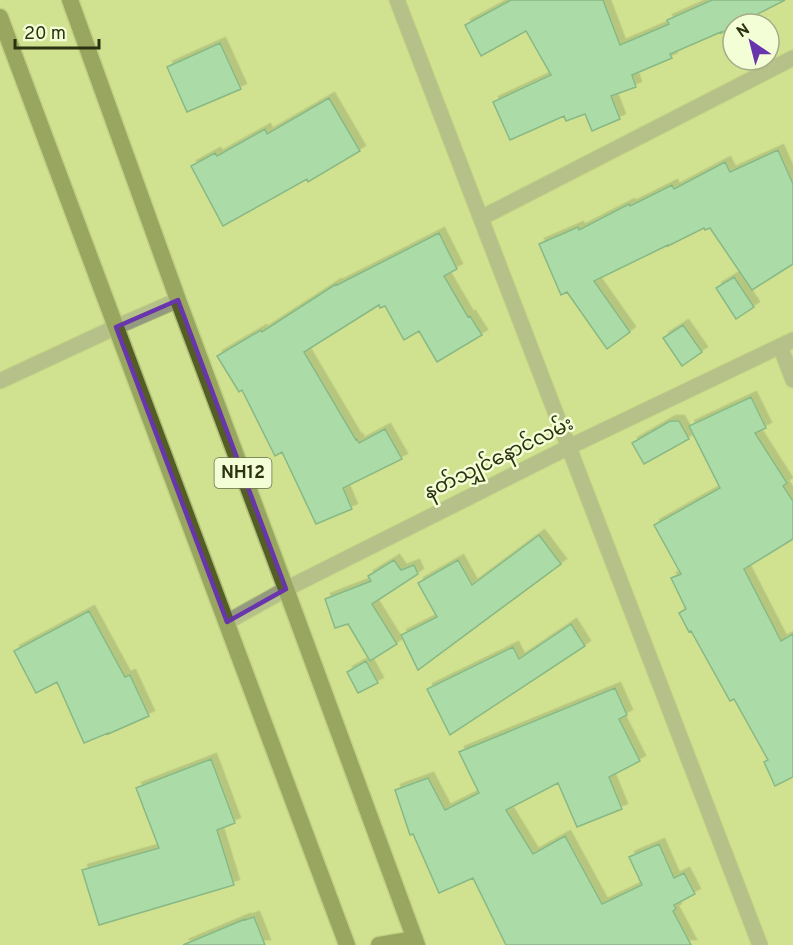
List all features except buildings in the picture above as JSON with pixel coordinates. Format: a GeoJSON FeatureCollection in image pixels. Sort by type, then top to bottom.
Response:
{"type":"FeatureCollection","features":[{"type":"Feature","properties":{"kind":"highway","name":"NH12"},"geometry":{"type":"LineString","coordinates":[[70,0],[178,300],[416,942]]}},
{"type":"Feature","properties":{"kind":"highway"},"geometry":{"type":"LineString","coordinates":[[0,17],[347,945]]}},
{"type":"Feature","properties":{"kind":"highway"},"geometry":{"type":"LineString","coordinates":[[379,945],[416,942]]}},
{"type":"Feature","properties":{"kind":"street"},"geometry":{"type":"LineString","coordinates":[[398,0],[760,945]]}},
{"type":"Feature","properties":{"kind":"street"},"geometry":{"type":"LineString","coordinates":[[481,218],[793,58]]}},
{"type":"Feature","properties":{"kind":"street"},"geometry":{"type":"LineString","coordinates":[[0,381],[178,300]]}},
{"type":"Feature","properties":{"kind":"street"},"geometry":{"type":"LineString","coordinates":[[787,343],[793,380]]}},
{"type":"Feature","properties":{"kind":"street","name":"နတ်သျှင်နောင်လမ်း"},"geometry":{"type":"LineString","coordinates":[[227,622],[286,589],[569,447],[787,343]]}},
{"type":"Feature","properties":{"kind":"highlighted area"},"geometry":{"type":"Polygon","coordinates":[[[178,300],[286,589],[227,622],[116,327],[178,300]]]}}]}
